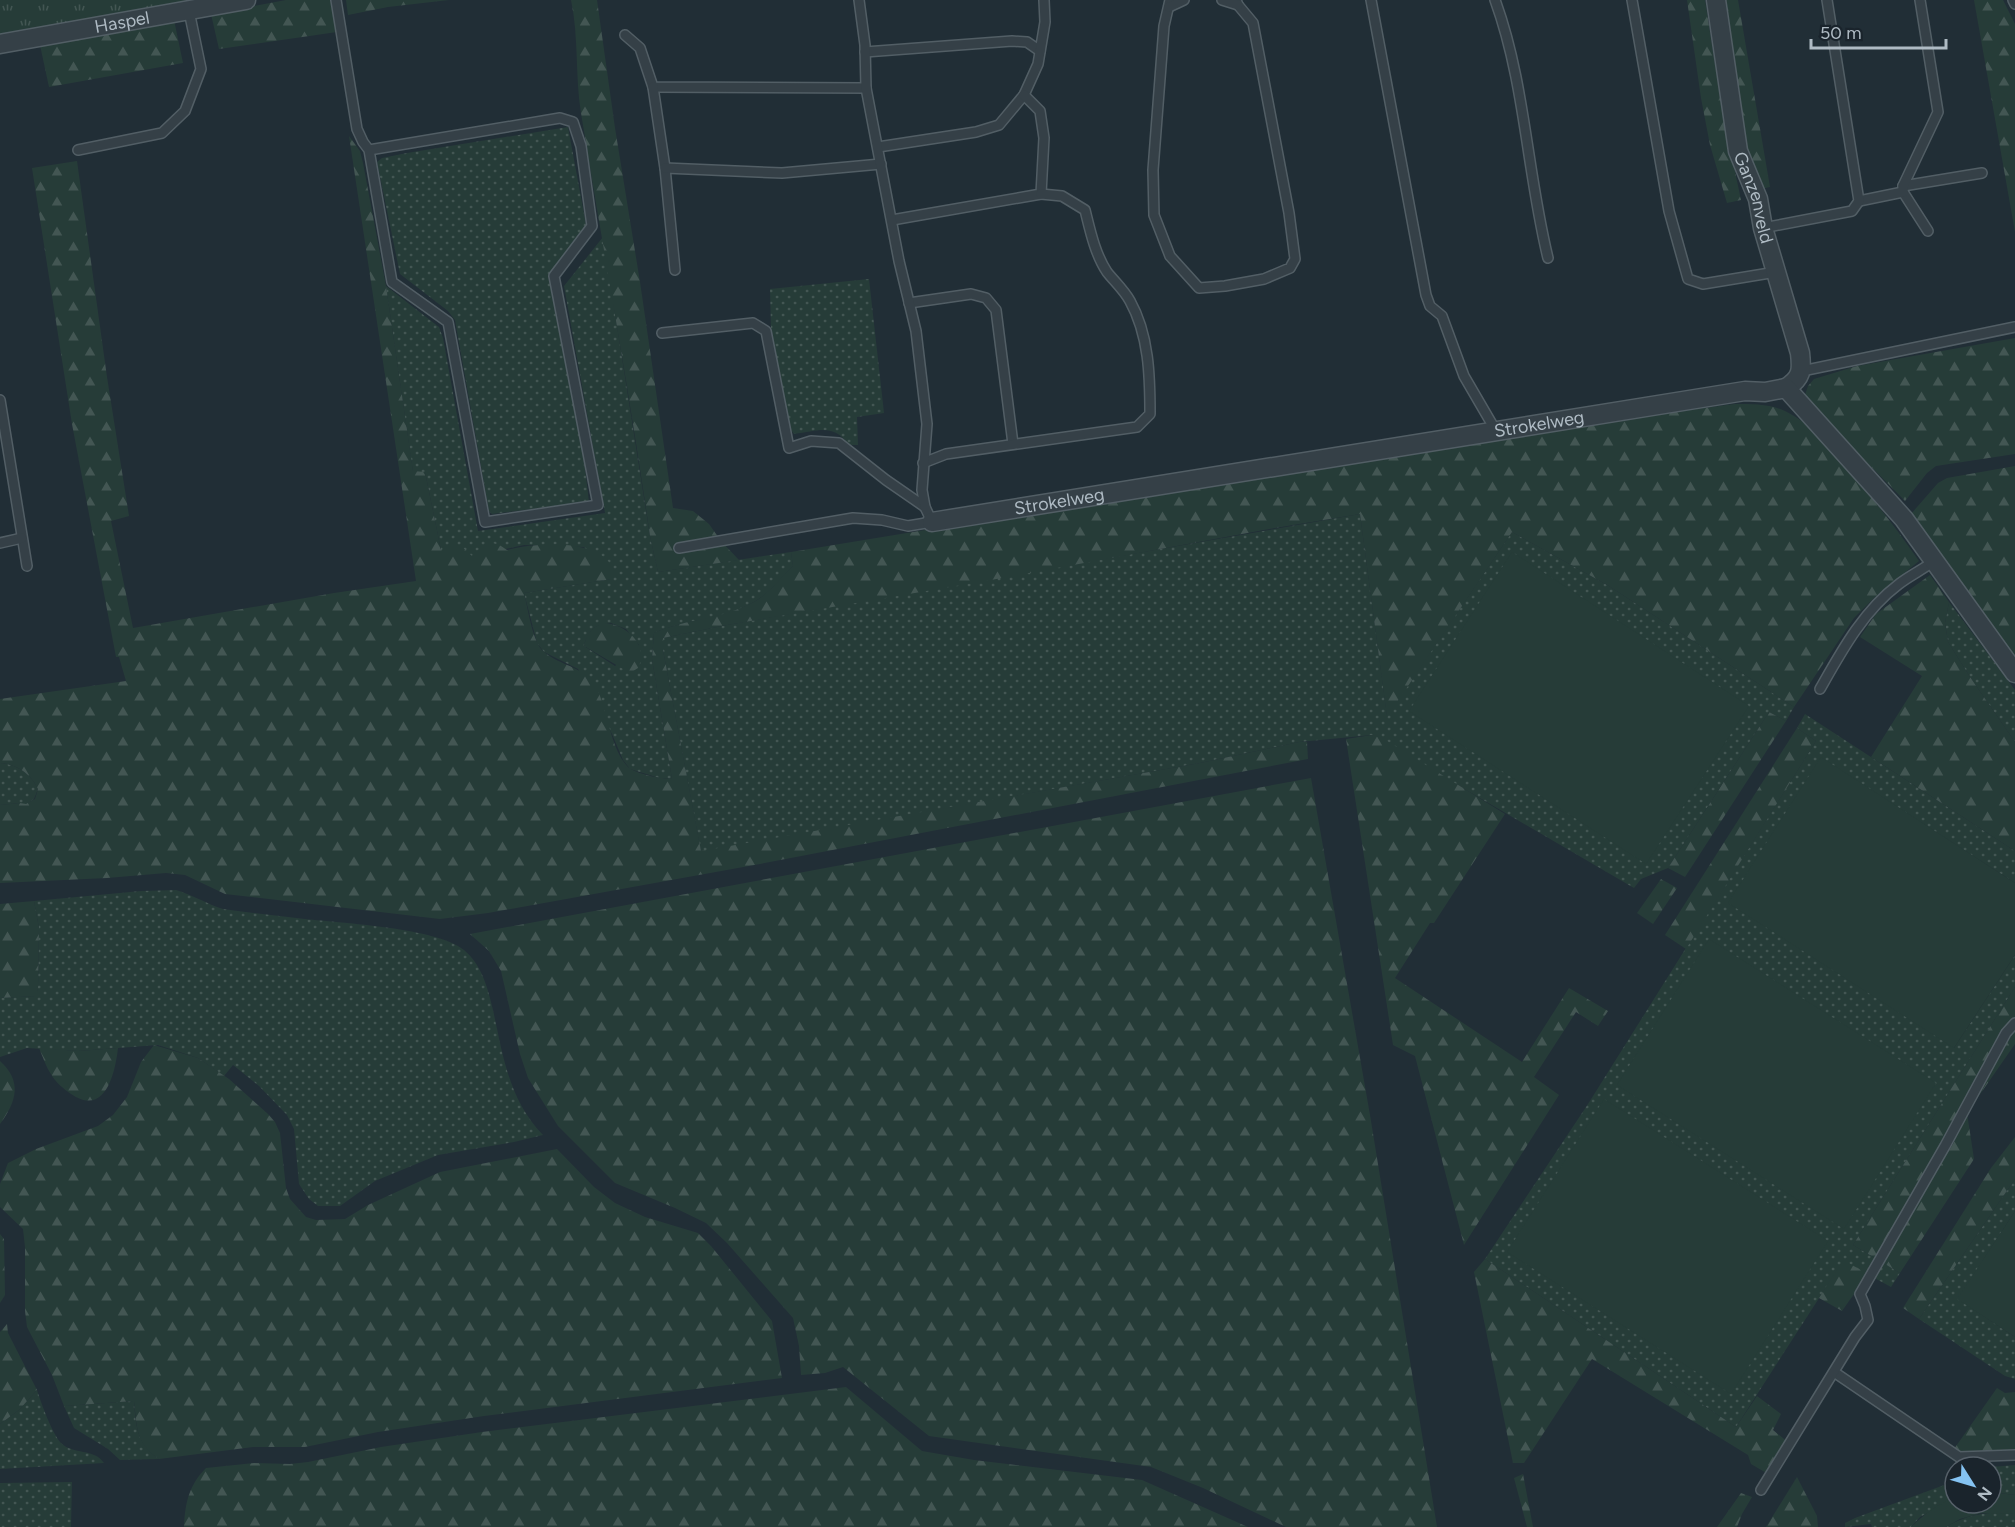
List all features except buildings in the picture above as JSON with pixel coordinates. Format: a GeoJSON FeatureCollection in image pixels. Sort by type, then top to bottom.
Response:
{"type":"FeatureCollection","features":[{"type":"Feature","properties":{"kind":"street","name":"Haspel"},"geometry":{"type":"LineString","coordinates":[[0,44],[246,0]]}},
{"type":"Feature","properties":{"kind":"street","name":"Ganzenveld"},"geometry":{"type":"LineString","coordinates":[[1716,0],[1738,151],[1758,199],[1762,228],[1800,353],[1802,371]]}},
{"type":"Feature","properties":{"kind":"street"},"geometry":{"type":"LineString","coordinates":[[1802,371],[1797,381],[1786,388],[1904,519],[2015,673]]}},
{"type":"Feature","properties":{"kind":"street","name":"Strokelweg"},"geometry":{"type":"LineString","coordinates":[[929,515],[1745,392],[1765,392],[1786,388]]}},
{"type":"Feature","properties":{"kind":"lane"},"geometry":{"type":"LineString","coordinates":[[336,0],[357,129],[369,150],[392,282],[448,322],[485,522],[598,505],[554,276],[592,226],[581,146],[573,122],[560,118],[369,150]]}},
{"type":"Feature","properties":{"kind":"lane"},"geometry":{"type":"LineString","coordinates":[[859,0],[865,52],[866,88],[916,331],[927,424],[922,490],[929,515]]}},
{"type":"Feature","properties":{"kind":"lane"},"geometry":{"type":"LineString","coordinates":[[878,147],[976,132],[999,125],[1024,95],[1038,64],[1045,22],[1044,0]]}},
{"type":"Feature","properties":{"kind":"lane"},"geometry":{"type":"LineString","coordinates":[[1184,0],[1170,3],[1164,26],[1153,170],[1154,215],[1170,256],[1199,288],[1264,279],[1290,268],[1295,259],[1289,213],[1254,23],[1237,2],[1222,0]]}},
{"type":"Feature","properties":{"kind":"lane"},"geometry":{"type":"LineString","coordinates":[[1371,0],[1426,295],[1430,306],[1442,316],[1464,376],[1496,431]]}},
{"type":"Feature","properties":{"kind":"lane"},"geometry":{"type":"LineString","coordinates":[[1495,0],[1502,20],[1516,82],[1538,217],[1548,258]]}},
{"type":"Feature","properties":{"kind":"lane"},"geometry":{"type":"LineString","coordinates":[[1632,0],[1669,211],[1688,279],[1703,284],[1776,272]]}},
{"type":"Feature","properties":{"kind":"lane"},"geometry":{"type":"LineString","coordinates":[[1827,0],[1859,201]]}},
{"type":"Feature","properties":{"kind":"lane"},"geometry":{"type":"LineString","coordinates":[[1903,189],[1938,112],[1920,0]]}},
{"type":"Feature","properties":{"kind":"lane"},"geometry":{"type":"LineString","coordinates":[[2013,0],[2015,4]]}},
{"type":"Feature","properties":{"kind":"lane"},"geometry":{"type":"LineString","coordinates":[[78,150],[162,133],[185,111],[201,69],[189,11]]}},
{"type":"Feature","properties":{"kind":"lane"},"geometry":{"type":"LineString","coordinates":[[625,35],[640,48],[653,87],[665,168],[675,270]]}},
{"type":"Feature","properties":{"kind":"lane"},"geometry":{"type":"LineString","coordinates":[[865,52],[1012,41],[1027,42],[1040,51]]}},
{"type":"Feature","properties":{"kind":"lane"},"geometry":{"type":"LineString","coordinates":[[653,87],[866,88]]}},
{"type":"Feature","properties":{"kind":"lane"},"geometry":{"type":"LineString","coordinates":[[1024,95],[1040,111],[1044,138],[1041,194]]}},
{"type":"Feature","properties":{"kind":"lane"},"geometry":{"type":"LineString","coordinates":[[665,168],[782,173],[881,164]]}},
{"type":"Feature","properties":{"kind":"lane"},"geometry":{"type":"LineString","coordinates":[[1762,228],[1852,211],[1859,201],[1903,189],[1982,173]]}},
{"type":"Feature","properties":{"kind":"lane"},"geometry":{"type":"LineString","coordinates":[[1903,189],[1928,231]]}},
{"type":"Feature","properties":{"kind":"lane"},"geometry":{"type":"LineString","coordinates":[[892,220],[1041,194],[1062,196],[1085,210],[1092,238],[1105,269],[1130,301],[1145,337],[1150,385],[1150,414],[1137,427],[946,454],[923,463]]}},
{"type":"Feature","properties":{"kind":"lane"},"geometry":{"type":"LineString","coordinates":[[909,303],[971,294],[986,298],[996,310],[1013,444]]}},
{"type":"Feature","properties":{"kind":"lane"},"geometry":{"type":"LineString","coordinates":[[662,333],[753,323],[766,331],[789,448],[811,441],[839,442],[929,515]]}},
{"type":"Feature","properties":{"kind":"lane"},"geometry":{"type":"LineString","coordinates":[[1802,371],[2015,327]]}},
{"type":"Feature","properties":{"kind":"lane"},"geometry":{"type":"LineString","coordinates":[[0,400],[27,566]]}},
{"type":"Feature","properties":{"kind":"lane"},"geometry":{"type":"LineString","coordinates":[[679,548],[853,518],[882,520],[908,526],[929,515]]}},
{"type":"Feature","properties":{"kind":"lane"},"geometry":{"type":"LineString","coordinates":[[0,543],[22,538]]}},
{"type":"Feature","properties":{"kind":"lane"},"geometry":{"type":"LineString","coordinates":[[1820,689],[1845,645],[1876,605],[1899,583],[1919,573],[1934,561]]}},
{"type":"Feature","properties":{"kind":"lane"},"geometry":{"type":"LineString","coordinates":[[1761,1490],[1868,1320],[1860,1294],[1945,1146],[2006,1033],[2015,1023]]}},
{"type":"Feature","properties":{"kind":"lane"},"geometry":{"type":"LineString","coordinates":[[1834,1372],[1959,1457],[2015,1455]]}},
{"type":"Feature","properties":{"kind":"green space"},"geometry":{"type":"Polygon","coordinates":[[[0,0],[193,0],[0,36],[0,0]]]}},
{"type":"Feature","properties":{"kind":"green space"},"geometry":{"type":"Polygon","coordinates":[[[286,0],[333,0],[337,32],[219,49],[211,14],[286,0]]]}},
{"type":"Feature","properties":{"kind":"green space"},"geometry":{"type":"Polygon","coordinates":[[[346,0],[449,0],[388,7],[348,15],[346,0]]]}},
{"type":"Feature","properties":{"kind":"green space"},"geometry":{"type":"Polygon","coordinates":[[[571,0],[597,0],[673,508],[693,511],[709,524],[739,560],[658,572],[650,536],[581,113],[571,0]]]}},
{"type":"Feature","properties":{"kind":"green space"},"geometry":{"type":"Polygon","coordinates":[[[1687,0],[1705,0],[1722,110],[1741,200],[1727,203],[1710,145],[1687,0]]]}},
{"type":"Feature","properties":{"kind":"green space"},"geometry":{"type":"Polygon","coordinates":[[[1721,0],[1738,0],[1770,187],[1756,190],[1748,159],[1721,0]]]}},
{"type":"Feature","properties":{"kind":"green space"},"geometry":{"type":"Polygon","coordinates":[[[1974,0],[2003,0],[2015,24],[2015,232],[1974,0]]]}},
{"type":"Feature","properties":{"kind":"green space"},"geometry":{"type":"Polygon","coordinates":[[[174,20],[183,63],[49,87],[40,45],[174,20]]]}},
{"type":"Feature","properties":{"kind":"green space"},"geometry":{"type":"Polygon","coordinates":[[[568,127],[587,230],[550,275],[584,460],[589,502],[492,514],[489,511],[455,320],[448,311],[400,274],[377,162],[382,158],[407,153],[568,127]]]}},
{"type":"Feature","properties":{"kind":"green space"},"geometry":{"type":"Polygon","coordinates":[[[349,136],[360,151],[363,163],[386,286],[413,471],[425,472],[441,550],[460,545],[472,556],[485,545],[492,543],[507,550],[545,545],[574,546],[599,554],[610,563],[612,579],[524,593],[533,631],[542,650],[554,659],[582,672],[593,682],[600,696],[613,741],[623,762],[637,772],[649,776],[672,779],[652,659],[654,633],[752,603],[769,591],[793,566],[791,552],[1530,431],[1741,404],[1761,405],[1785,411],[1811,428],[1865,490],[1919,561],[1874,598],[1854,618],[1794,707],[1609,586],[1512,532],[1387,717],[1360,514],[1275,528],[727,625],[663,638],[663,650],[701,851],[1200,763],[1299,742],[1307,742],[1308,759],[760,864],[488,913],[440,919],[225,894],[185,875],[166,873],[0,883],[0,805],[26,804],[35,799],[38,789],[23,771],[12,765],[0,763],[0,699],[126,681],[119,657],[116,657],[72,424],[32,168],[77,161],[129,516],[111,521],[133,628],[416,581],[349,136]]]}},
{"type":"Feature","properties":{"kind":"green space"},"geometry":{"type":"Polygon","coordinates":[[[603,237],[650,536],[658,572],[791,552],[793,566],[769,591],[752,603],[728,613],[654,633],[652,659],[672,779],[659,778],[630,769],[623,760],[578,669],[544,652],[537,643],[524,593],[611,579],[584,547],[524,545],[472,556],[441,550],[425,472],[413,472],[386,286],[439,327],[443,338],[478,531],[605,513],[564,286],[603,237]],[[611,623],[600,625],[590,632],[584,646],[615,666],[639,645],[626,629],[611,623]]]}},
{"type":"Feature","properties":{"kind":"green space"},"geometry":{"type":"Polygon","coordinates":[[[869,279],[884,413],[857,417],[858,445],[849,445],[843,438],[831,431],[818,430],[794,434],[788,426],[771,328],[770,289],[869,279]]]}},
{"type":"Feature","properties":{"kind":"green space"},"geometry":{"type":"Polygon","coordinates":[[[2015,338],[2015,454],[1936,466],[1927,473],[1905,501],[1817,412],[1805,395],[1814,379],[1857,366],[2015,338]]]}},
{"type":"Feature","properties":{"kind":"green space"},"geometry":{"type":"Polygon","coordinates":[[[2015,466],[2015,657],[1911,514],[1938,483],[1947,478],[2015,466]]]}},
{"type":"Feature","properties":{"kind":"green space"},"geometry":{"type":"Polygon","coordinates":[[[1360,514],[1387,716],[1512,532],[1609,586],[1794,707],[1786,721],[1769,712],[1668,868],[1641,879],[1634,888],[1372,735],[1299,742],[1200,763],[701,852],[663,650],[663,638],[1360,514]]]}},
{"type":"Feature","properties":{"kind":"green space"},"geometry":{"type":"Polygon","coordinates":[[[1512,552],[1749,706],[1646,864],[1409,711],[1512,552]]]}},
{"type":"Feature","properties":{"kind":"green space"},"geometry":{"type":"Polygon","coordinates":[[[1930,575],[1949,602],[1945,623],[1948,642],[2015,742],[2015,851],[1871,757],[1922,676],[1860,637],[1876,614],[1930,575]]]}},
{"type":"Feature","properties":{"kind":"green space"},"geometry":{"type":"Polygon","coordinates":[[[1949,602],[2015,690],[2015,742],[1948,642],[1945,623],[1949,602]]]}},
{"type":"Feature","properties":{"kind":"green space"},"geometry":{"type":"Polygon","coordinates":[[[603,623],[619,627],[633,637],[641,651],[638,668],[630,673],[584,646],[590,632],[603,623]]]}},
{"type":"Feature","properties":{"kind":"green space"},"geometry":{"type":"Polygon","coordinates":[[[1769,712],[1786,721],[1685,877],[1668,868],[1769,712]]]}},
{"type":"Feature","properties":{"kind":"green space"},"geometry":{"type":"Polygon","coordinates":[[[1805,714],[2015,851],[2015,883],[1821,758],[1954,1048],[2015,955],[2015,987],[1853,1245],[1900,1273],[1891,1287],[1843,1261],[1736,1427],[1485,1259],[1588,1104],[1816,741],[1797,728],[1805,714]]]}},
{"type":"Feature","properties":{"kind":"green space"},"geometry":{"type":"Polygon","coordinates":[[[1797,728],[1816,741],[1686,949],[1665,935],[1797,728]]]}},
{"type":"Feature","properties":{"kind":"green space"},"geometry":{"type":"Polygon","coordinates":[[[1372,735],[1384,739],[1505,814],[1395,978],[1522,1062],[1569,988],[1608,1011],[1598,1026],[1576,1012],[1534,1077],[1559,1095],[1464,1245],[1415,1056],[1393,1045],[1346,739],[1372,735]]]}},
{"type":"Feature","properties":{"kind":"green space"},"geometry":{"type":"Polygon","coordinates":[[[1821,757],[2015,883],[2015,955],[1954,1048],[1728,903],[1821,757]]]}},
{"type":"Feature","properties":{"kind":"green space"},"geometry":{"type":"Polygon","coordinates":[[[0,763],[18,768],[32,779],[38,789],[34,799],[26,805],[20,803],[0,805],[0,763]]]}},
{"type":"Feature","properties":{"kind":"green space"},"geometry":{"type":"Polygon","coordinates":[[[1311,778],[1370,1115],[1437,1527],[1286,1527],[1203,1488],[1151,1467],[929,1436],[843,1367],[825,1373],[801,1375],[799,1346],[793,1318],[727,1243],[706,1223],[615,1183],[558,1126],[528,1078],[520,1054],[501,971],[489,951],[470,934],[1311,778]]]}},
{"type":"Feature","properties":{"kind":"green space"},"geometry":{"type":"Polygon","coordinates":[[[1661,879],[1677,888],[1653,924],[1637,913],[1661,879]]]}},
{"type":"Feature","properties":{"kind":"green space"},"geometry":{"type":"Polygon","coordinates":[[[176,890],[223,909],[412,932],[433,936],[464,950],[480,970],[486,986],[504,1061],[515,1092],[522,1107],[543,1135],[438,1155],[375,1181],[340,1206],[318,1206],[309,1199],[299,1184],[294,1129],[287,1115],[259,1086],[233,1065],[224,1076],[198,1058],[158,1045],[78,1051],[27,1048],[0,1057],[0,998],[36,996],[38,988],[39,928],[34,901],[176,890]]]}},
{"type":"Feature","properties":{"kind":"green space"},"geometry":{"type":"Polygon","coordinates":[[[34,901],[39,928],[37,996],[0,998],[0,904],[34,901]]]}},
{"type":"Feature","properties":{"kind":"green space"},"geometry":{"type":"Polygon","coordinates":[[[1709,939],[1936,1083],[1844,1229],[1617,1085],[1709,939]]]}},
{"type":"Feature","properties":{"kind":"green space"},"geometry":{"type":"Polygon","coordinates":[[[2015,987],[2015,1044],[1967,1113],[1974,1159],[1900,1273],[1853,1245],[2015,987]]]}},
{"type":"Feature","properties":{"kind":"green space"},"geometry":{"type":"Polygon","coordinates":[[[154,1045],[198,1058],[229,1079],[268,1114],[280,1133],[286,1188],[290,1199],[306,1217],[316,1220],[345,1219],[368,1205],[440,1172],[557,1149],[594,1187],[615,1203],[645,1217],[698,1233],[711,1246],[772,1321],[782,1378],[484,1416],[378,1432],[305,1447],[253,1447],[159,1459],[145,1447],[141,1440],[134,1401],[64,1406],[52,1375],[27,1327],[23,1229],[0,1207],[0,1184],[8,1163],[36,1149],[98,1126],[113,1115],[127,1097],[141,1062],[154,1045]]]}},
{"type":"Feature","properties":{"kind":"green space"},"geometry":{"type":"Polygon","coordinates":[[[39,1048],[78,1051],[118,1048],[111,1080],[106,1089],[92,1100],[83,1100],[71,1094],[55,1080],[39,1048]]]}},
{"type":"Feature","properties":{"kind":"green space"},"geometry":{"type":"Polygon","coordinates":[[[0,1061],[12,1076],[15,1091],[6,1116],[0,1124],[0,1061]]]}},
{"type":"Feature","properties":{"kind":"green space"},"geometry":{"type":"Polygon","coordinates":[[[1604,1099],[1828,1241],[1731,1394],[1507,1252],[1604,1099]]]}},
{"type":"Feature","properties":{"kind":"green space"},"geometry":{"type":"Polygon","coordinates":[[[2015,1137],[2015,1179],[1919,1319],[1903,1308],[1991,1168],[2015,1137]]]}},
{"type":"Feature","properties":{"kind":"green space"},"geometry":{"type":"Polygon","coordinates":[[[2015,1179],[2015,1211],[1958,1299],[2015,1337],[2015,1379],[2005,1376],[1919,1319],[2015,1179]]]}},
{"type":"Feature","properties":{"kind":"green space"},"geometry":{"type":"Polygon","coordinates":[[[2015,1211],[2015,1337],[1957,1299],[2015,1211]]]}},
{"type":"Feature","properties":{"kind":"green space"},"geometry":{"type":"Polygon","coordinates":[[[0,1234],[4,1239],[5,1295],[0,1303],[0,1234]]]}},
{"type":"Feature","properties":{"kind":"green space"},"geometry":{"type":"Polygon","coordinates":[[[1485,1259],[1736,1427],[1757,1396],[1781,1414],[1773,1430],[1789,1443],[1768,1474],[1751,1464],[1748,1455],[1592,1359],[1524,1463],[1513,1463],[1474,1272],[1485,1259]]]}},
{"type":"Feature","properties":{"kind":"green space"},"geometry":{"type":"Polygon","coordinates":[[[1843,1260],[1868,1274],[1842,1311],[1819,1298],[1843,1260]]]}},
{"type":"Feature","properties":{"kind":"green space"},"geometry":{"type":"Polygon","coordinates":[[[7,1324],[8,1333],[37,1390],[19,1410],[0,1424],[0,1332],[7,1324]]]}},
{"type":"Feature","properties":{"kind":"green space"},"geometry":{"type":"Polygon","coordinates":[[[846,1387],[922,1451],[974,1460],[1142,1480],[1248,1527],[184,1527],[189,1495],[200,1474],[206,1468],[254,1463],[308,1462],[381,1447],[482,1432],[846,1387]]]}},
{"type":"Feature","properties":{"kind":"green space"},"geometry":{"type":"Polygon","coordinates":[[[1997,1388],[2005,1393],[2015,1392],[2015,1453],[1966,1453],[1954,1449],[1997,1388]]]}},
{"type":"Feature","properties":{"kind":"green space"},"geometry":{"type":"Polygon","coordinates":[[[37,1390],[44,1410],[61,1443],[71,1449],[95,1455],[104,1463],[0,1469],[0,1424],[19,1410],[37,1390]]]}},
{"type":"Feature","properties":{"kind":"green space"},"geometry":{"type":"Polygon","coordinates":[[[134,1401],[137,1426],[142,1440],[151,1453],[159,1459],[120,1460],[108,1449],[74,1428],[64,1406],[134,1401]]]}},
{"type":"Feature","properties":{"kind":"green space"},"geometry":{"type":"Polygon","coordinates":[[[2015,1465],[2015,1495],[2003,1494],[2003,1466],[2015,1465]]]}},
{"type":"Feature","properties":{"kind":"green space"},"geometry":{"type":"Polygon","coordinates":[[[1523,1474],[1533,1527],[1527,1527],[1514,1478],[1523,1474]]]}},
{"type":"Feature","properties":{"kind":"green space"},"geometry":{"type":"Polygon","coordinates":[[[1797,1477],[1817,1516],[1818,1527],[1766,1527],[1797,1477]]]}},
{"type":"Feature","properties":{"kind":"green space"},"geometry":{"type":"Polygon","coordinates":[[[72,1482],[71,1527],[0,1527],[0,1483],[72,1482]]]}},
{"type":"Feature","properties":{"kind":"green space"},"geometry":{"type":"Polygon","coordinates":[[[1943,1485],[1943,1505],[1920,1517],[1911,1527],[1872,1527],[1871,1524],[1845,1527],[1845,1523],[1943,1485]]]}},
{"type":"Feature","properties":{"kind":"green space"},"geometry":{"type":"Polygon","coordinates":[[[1741,1493],[1752,1497],[1737,1527],[1717,1527],[1741,1493]]]}},
{"type":"Feature","properties":{"kind":"green space"},"geometry":{"type":"Polygon","coordinates":[[[2003,1494],[2015,1495],[2015,1514],[2003,1514],[2003,1494]]]}},
{"type":"Feature","properties":{"kind":"green space"},"geometry":{"type":"Polygon","coordinates":[[[1943,1503],[1943,1515],[1975,1515],[1960,1519],[1946,1527],[1911,1527],[1943,1503]]]}},
{"type":"Feature","properties":{"kind":"green space"},"geometry":{"type":"Polygon","coordinates":[[[2003,1512],[2015,1514],[2015,1527],[1946,1527],[1973,1516],[2003,1515],[2003,1512]]]}}]}
